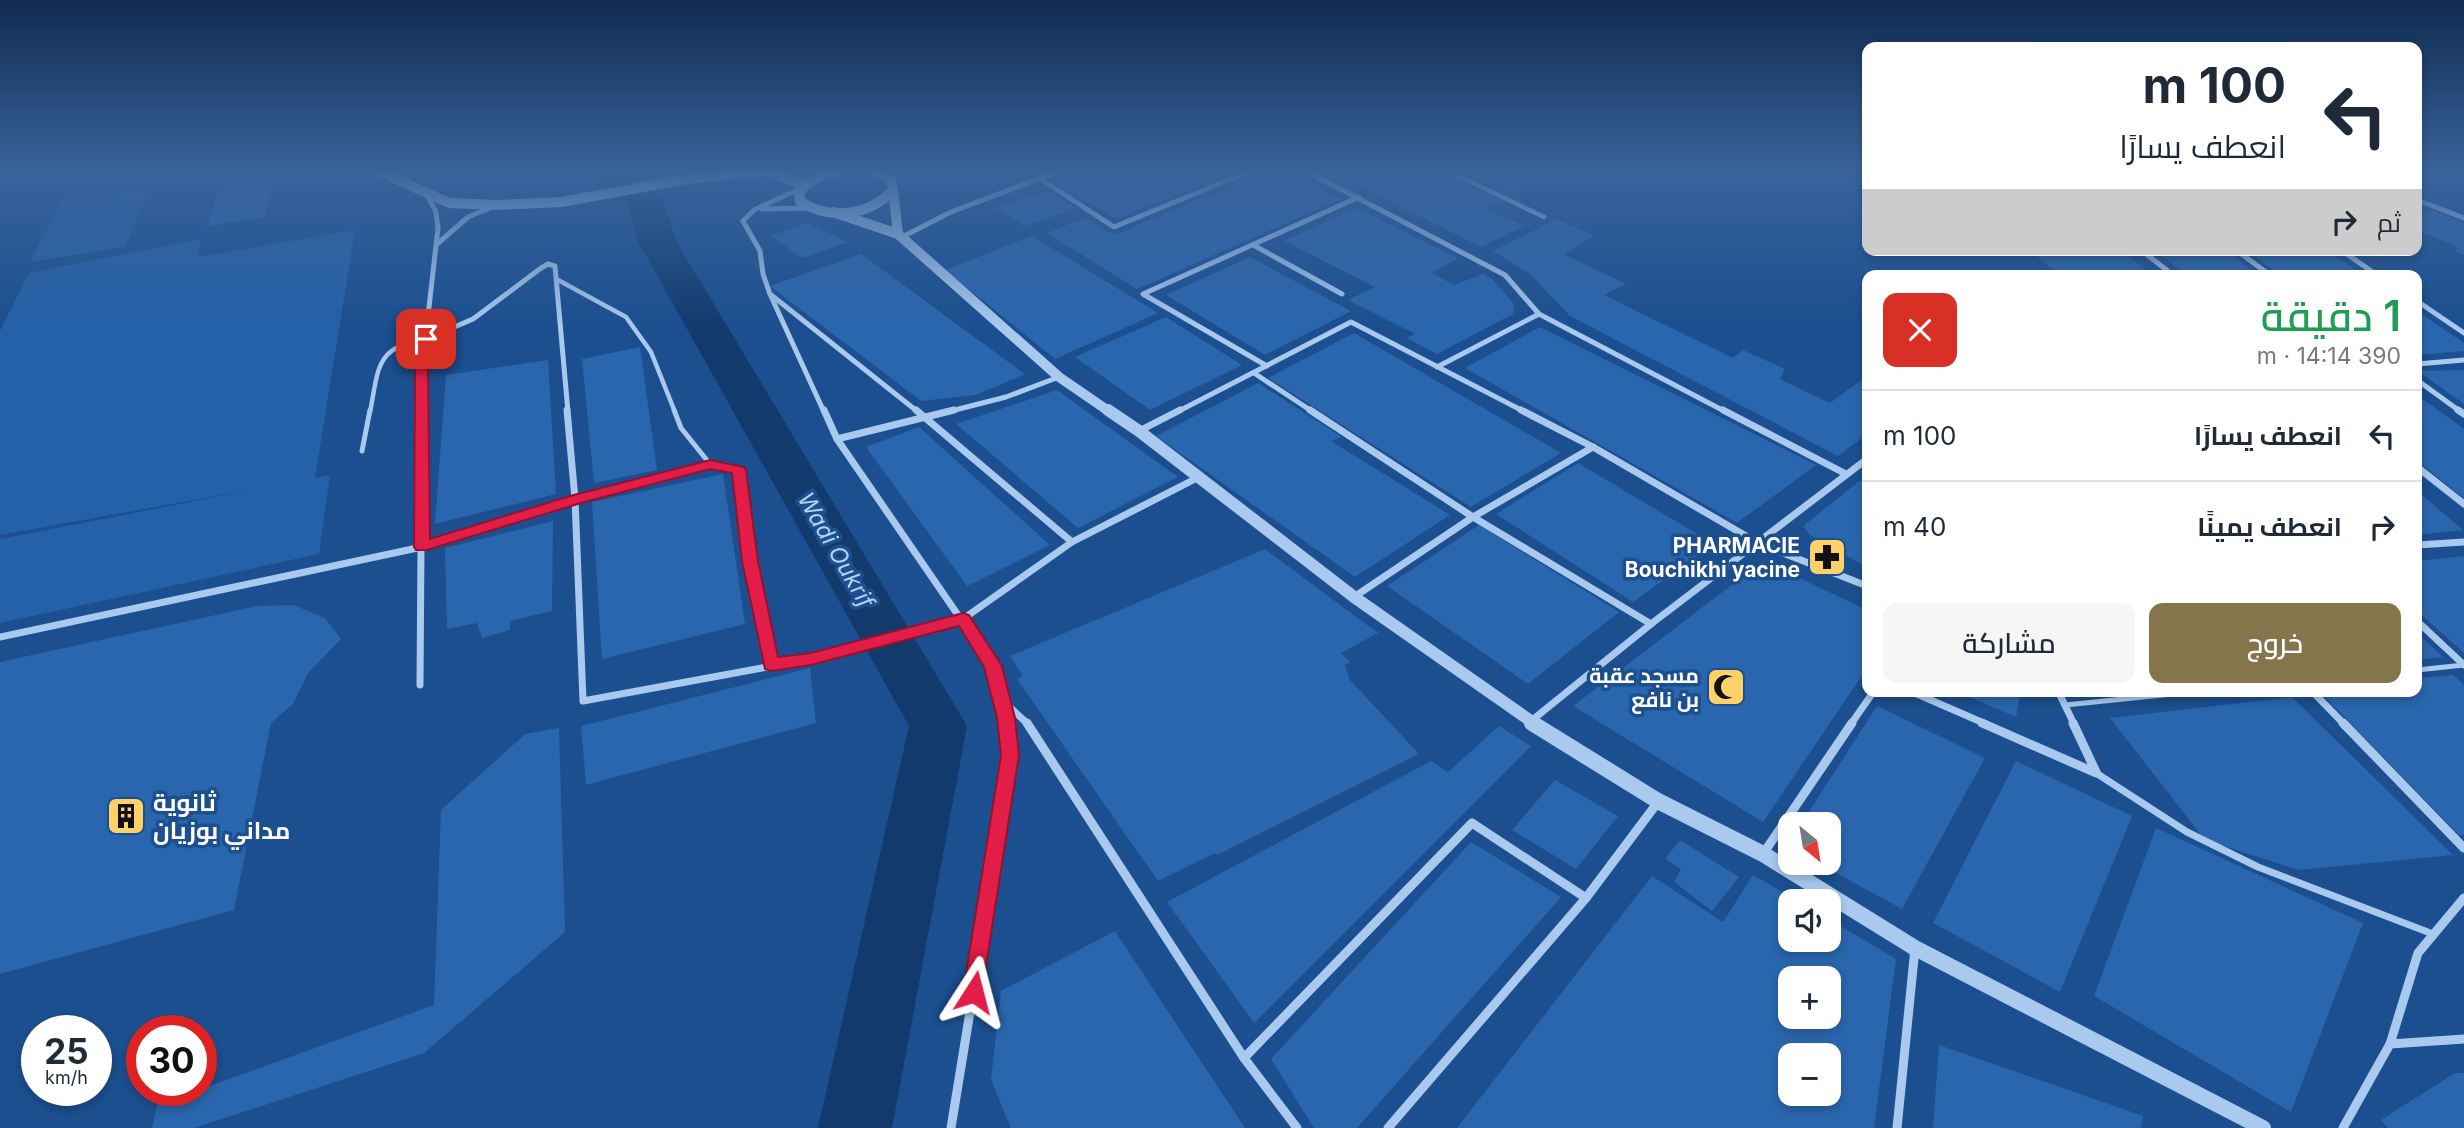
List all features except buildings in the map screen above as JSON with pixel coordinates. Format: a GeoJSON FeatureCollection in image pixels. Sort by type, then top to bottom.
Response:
{"type":"FeatureCollection","features":[{"type":"Feature","properties":{"kind":"street"},"geometry":{"type":"LineString","coordinates":[[421,685],[422,369],[437,222]]}},
{"type":"Feature","properties":{"kind":"street"},"geometry":{"type":"LineString","coordinates":[[436,246],[463,222]]}},
{"type":"Feature","properties":{"kind":"street"},"geometry":{"type":"LineString","coordinates":[[743,222],[760,251],[763,274],[770,294],[837,439],[993,666],[1002,700],[1010,755],[1009,773],[951,1128]]}},
{"type":"Feature","properties":{"kind":"street"},"geometry":{"type":"LineString","coordinates":[[861,222],[900,235],[1059,377],[1139,431],[1354,597],[1531,722],[1658,801],[1763,854],[1915,948],[2263,1128]]}},
{"type":"Feature","properties":{"kind":"street"},"geometry":{"type":"LineString","coordinates":[[898,222],[900,235]]}},
{"type":"Feature","properties":{"kind":"street"},"geometry":{"type":"LineString","coordinates":[[900,235],[930,222]]}},
{"type":"Feature","properties":{"kind":"street"},"geometry":{"type":"LineString","coordinates":[[1106,222],[1114,227],[1127,222]]}},
{"type":"Feature","properties":{"kind":"street"},"geometry":{"type":"LineString","coordinates":[[1267,366],[1143,294],[1307,222]]}},
{"type":"Feature","properties":{"kind":"street"},"geometry":{"type":"LineString","coordinates":[[1405,222],[1505,275],[1539,314],[1846,474]]}},
{"type":"Feature","properties":{"kind":"street"},"geometry":{"type":"LineString","coordinates":[[1255,246],[1342,294]]}},
{"type":"Feature","properties":{"kind":"street"},"geometry":{"type":"LineString","coordinates":[[2149,256],[2167,270]]}},
{"type":"Feature","properties":{"kind":"street"},"geometry":{"type":"LineString","coordinates":[[2244,256],[2263,270]]}},
{"type":"Feature","properties":{"kind":"street"},"geometry":{"type":"LineString","coordinates":[[2350,256],[2370,270]]}},
{"type":"Feature","properties":{"kind":"street"},"geometry":{"type":"LineString","coordinates":[[426,339],[463,327],[548,264],[555,266],[575,499],[583,701],[771,664],[811,659],[963,619],[1072,542],[1199,477]]}},
{"type":"Feature","properties":{"kind":"street"},"geometry":{"type":"LineString","coordinates":[[770,294],[925,417],[1072,542]]}},
{"type":"Feature","properties":{"kind":"street"},"geometry":{"type":"LineString","coordinates":[[2422,304],[2464,332]]}},
{"type":"Feature","properties":{"kind":"street"},"geometry":{"type":"LineString","coordinates":[[1437,367],[1539,314]]}},
{"type":"Feature","properties":{"kind":"street"},"geometry":{"type":"LineString","coordinates":[[1139,431],[1351,322],[1593,447],[1758,543],[1862,584]]}},
{"type":"Feature","properties":{"kind":"street"},"geometry":{"type":"LineString","coordinates":[[2422,364],[2464,360]]}},
{"type":"Feature","properties":{"kind":"street"},"geometry":{"type":"LineString","coordinates":[[1254,373],[1473,517],[1651,624]]}},
{"type":"Feature","properties":{"kind":"street"},"geometry":{"type":"LineString","coordinates":[[837,439],[947,414],[1006,397],[1059,377]]}},
{"type":"Feature","properties":{"kind":"street"},"geometry":{"type":"LineString","coordinates":[[2422,384],[2464,414]]}},
{"type":"Feature","properties":{"kind":"street"},"geometry":{"type":"LineString","coordinates":[[1354,597],[1473,517],[1593,447]]}},
{"type":"Feature","properties":{"kind":"street"},"geometry":{"type":"LineString","coordinates":[[1531,722],[1651,624],[1862,463]]}},
{"type":"Feature","properties":{"kind":"street"},"geometry":{"type":"LineString","coordinates":[[0,637],[422,547],[575,499],[710,464]]}},
{"type":"Feature","properties":{"kind":"street"},"geometry":{"type":"LineString","coordinates":[[2422,471],[2464,504]]}},
{"type":"Feature","properties":{"kind":"street"},"geometry":{"type":"LineString","coordinates":[[2422,545],[2464,542]]}},
{"type":"Feature","properties":{"kind":"street"},"geometry":{"type":"LineString","coordinates":[[2422,626],[2464,665]]}},
{"type":"Feature","properties":{"kind":"street"},"geometry":{"type":"LineString","coordinates":[[1763,854],[1870,697]]}},
{"type":"Feature","properties":{"kind":"street"},"geometry":{"type":"LineString","coordinates":[[1924,697],[2096,773]]}},
{"type":"Feature","properties":{"kind":"street"},"geometry":{"type":"LineString","coordinates":[[2061,697],[2096,773]]}},
{"type":"Feature","properties":{"kind":"street"},"geometry":{"type":"LineString","coordinates":[[2318,697],[2464,848]]}},
{"type":"Feature","properties":{"kind":"street"},"geometry":{"type":"LineString","coordinates":[[1002,700],[1027,723],[1039,740],[1244,1058],[1297,1128]]}},
{"type":"Feature","properties":{"kind":"street"},"geometry":{"type":"LineString","coordinates":[[1388,1128],[1586,898],[1658,801]]}},
{"type":"Feature","properties":{"kind":"street"},"geometry":{"type":"LineString","coordinates":[[1244,1058],[1472,823],[1586,898]]}},
{"type":"Feature","properties":{"kind":"street"},"geometry":{"type":"LineString","coordinates":[[2343,1128],[2390,1044],[2418,953],[2464,898]]}},
{"type":"Feature","properties":{"kind":"street"},"geometry":{"type":"LineString","coordinates":[[1897,1128],[1915,948]]}},
{"type":"Feature","properties":{"kind":"street"},"geometry":{"type":"LineString","coordinates":[[2390,1044],[2464,1040]]}},
{"type":"Feature","properties":{"kind":"lane"},"geometry":{"type":"LineString","coordinates":[[558,280],[626,317],[651,352],[681,428],[710,464],[739,470],[750,561],[771,664]]}},
{"type":"Feature","properties":{"kind":"lane"},"geometry":{"type":"LineString","coordinates":[[362,451],[380,362],[400,343],[426,339]]}},
{"type":"Feature","properties":{"kind":"lane"},"geometry":{"type":"LineString","coordinates":[[2422,669],[2464,665]]}},
{"type":"Feature","properties":{"kind":"lane"},"geometry":{"type":"LineString","coordinates":[[2065,705],[2143,697]]}},
{"type":"Feature","properties":{"kind":"lane"},"geometry":{"type":"LineString","coordinates":[[2096,773],[2187,832],[2258,867],[2434,934]]}},
{"type":"Feature","properties":{"kind":"shaded area"},"geometry":{"type":"Polygon","coordinates":[[[51,222],[135,222],[125,247],[30,262],[51,222]]]}},
{"type":"Feature","properties":{"kind":"shaded area"},"geometry":{"type":"Polygon","coordinates":[[[355,230],[315,478],[330,475],[319,554],[0,623],[0,539],[272,486],[0,535],[0,331],[29,273],[201,239],[197,257],[355,230]]]}},
{"type":"Feature","properties":{"kind":"waterway","name":"Wadi Oukrif"},"geometry":{"type":"LineString","coordinates":[[651,222],[657,241],[938,726],[855,1128]]}},
{"type":"Feature","properties":{"kind":"place","name":"PHARMACIE Bouchikhi yacine"},"geometry":{"type":"Point","coordinates":[1827,557]}},
{"type":"Feature","properties":{"kind":"place","name":"مسجد عقبة بن نافع"},"geometry":{"type":"Point","coordinates":[1726,687]}},
{"type":"Feature","properties":{"kind":"place","name":"ثانوية مداني بوزيان"},"geometry":{"type":"Point","coordinates":[126,816]}},
{"type":"Feature","properties":{"kind":"route"},"geometry":{"type":"LineString","coordinates":[[426,339],[422,369],[422,547],[575,499],[710,464],[739,470],[750,561],[771,664],[811,659],[963,619],[993,666],[1006,718],[1010,755],[974,992]]}}]}
